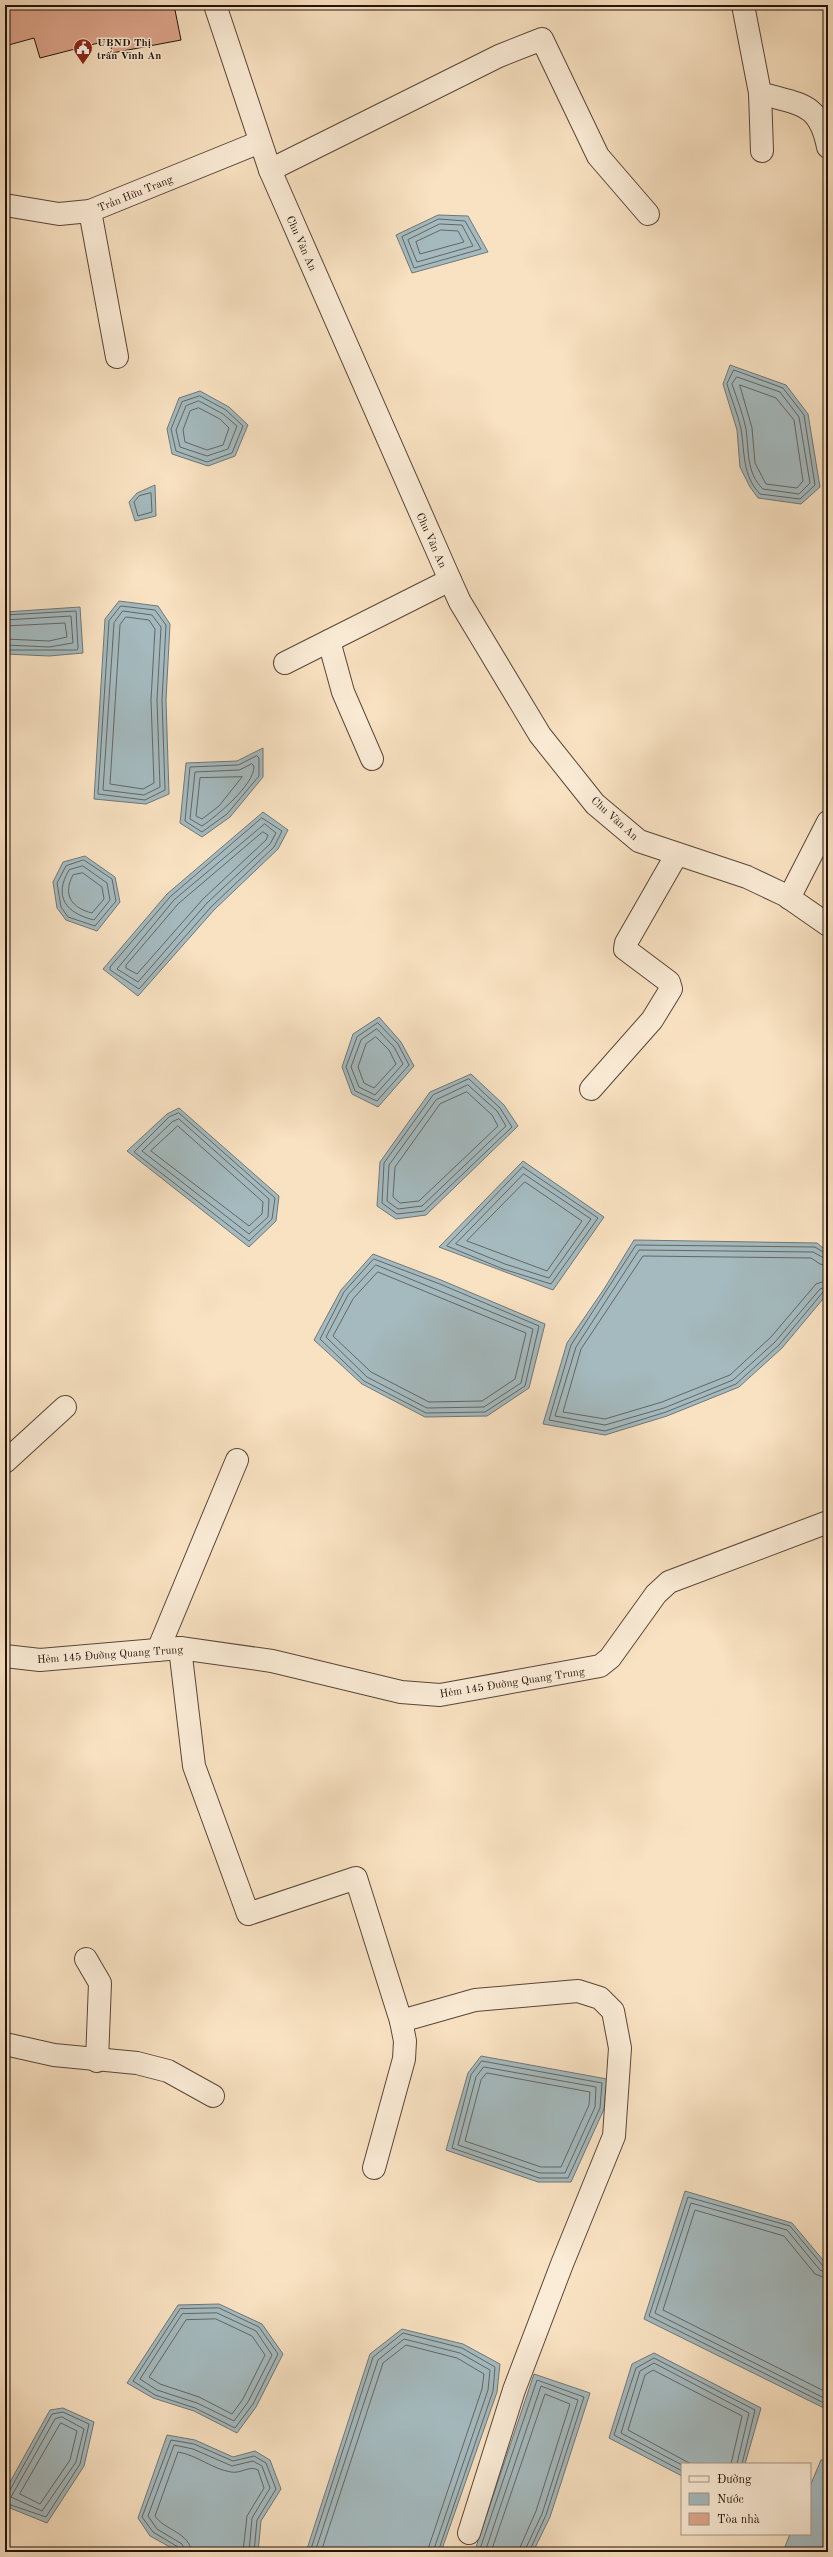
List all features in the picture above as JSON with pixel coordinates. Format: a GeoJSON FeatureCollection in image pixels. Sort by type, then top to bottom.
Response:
{"type":"FeatureCollection","features":[{"type":"Feature","properties":{"kind":"street","name":"Chu Văn An"},"geometry":{"type":"LineString","coordinates":[[215,5],[270,170],[450,580],[460,602],[540,735],[595,804],[639,841],[747,877],[790,898],[828,925]]}},
{"type":"Feature","properties":{"kind":"street"},"geometry":{"type":"LineString","coordinates":[[743,5],[760,93],[762,151]]}},
{"type":"Feature","properties":{"kind":"street"},"geometry":{"type":"LineString","coordinates":[[270,170],[499,56],[542,39],[598,156],[648,214]]}},
{"type":"Feature","properties":{"kind":"street"},"geometry":{"type":"LineString","coordinates":[[760,93],[806,107],[817,115],[824,129],[828,147]]}},
{"type":"Feature","properties":{"kind":"street","name":"Trần Hữu Trang"},"geometry":{"type":"LineString","coordinates":[[5,206],[59,214],[90,211],[260,142]]}},
{"type":"Feature","properties":{"kind":"street"},"geometry":{"type":"LineString","coordinates":[[90,211],[117,357]]}},
{"type":"Feature","properties":{"kind":"street"},"geometry":{"type":"LineString","coordinates":[[285,663],[450,580]]}},
{"type":"Feature","properties":{"kind":"street"},"geometry":{"type":"LineString","coordinates":[[329,641],[343,692],[372,759]]}},
{"type":"Feature","properties":{"kind":"street"},"geometry":{"type":"LineString","coordinates":[[790,898],[828,822]]}},
{"type":"Feature","properties":{"kind":"street"},"geometry":{"type":"LineString","coordinates":[[591,1089],[652,1020],[671,989],[669,982],[625,949],[626,943],[677,854]]}},
{"type":"Feature","properties":{"kind":"street"},"geometry":{"type":"LineString","coordinates":[[5,1462],[65,1407]]}},
{"type":"Feature","properties":{"kind":"street"},"geometry":{"type":"LineString","coordinates":[[158,1650],[238,1460]]}},
{"type":"Feature","properties":{"kind":"street","name":"Hẻm 145 Đường Quang Trung"},"geometry":{"type":"LineString","coordinates":[[5,1656],[40,1660],[180,1648],[272,1661],[401,1692],[440,1695],[591,1669],[610,1658],[656,1594],[669,1582],[828,1522]]}},
{"type":"Feature","properties":{"kind":"street"},"geometry":{"type":"LineString","coordinates":[[180,1648],[194,1766],[248,1914],[356,1878],[401,2021],[405,2041],[404,2059],[374,2168]]}},
{"type":"Feature","properties":{"kind":"street"},"geometry":{"type":"LineString","coordinates":[[86,1959],[100,1983],[98,2061]]}},
{"type":"Feature","properties":{"kind":"street"},"geometry":{"type":"LineString","coordinates":[[401,2021],[475,2000],[578,1991],[600,1998],[613,2011],[620,2048],[614,2136],[562,2264],[514,2390],[469,2533]]}},
{"type":"Feature","properties":{"kind":"street"},"geometry":{"type":"LineString","coordinates":[[5,2044],[54,2055],[98,2061],[137,2063],[168,2071],[213,2096]]}},
{"type":"Feature","properties":{"kind":"water"},"geometry":{"type":"Polygon","coordinates":[[[438,215],[468,216],[488,252],[412,273],[396,235],[438,215]]]}},
{"type":"Feature","properties":{"kind":"water"},"geometry":{"type":"Polygon","coordinates":[[[730,365],[786,385],[808,414],[820,487],[801,504],[758,498],[750,487],[740,467],[737,430],[723,384],[730,365]]]}},
{"type":"Feature","properties":{"kind":"water"},"geometry":{"type":"Polygon","coordinates":[[[200,391],[229,407],[248,425],[235,456],[208,466],[172,454],[167,429],[179,398],[200,391]]]}},
{"type":"Feature","properties":{"kind":"water"},"geometry":{"type":"Polygon","coordinates":[[[155,485],[156,516],[135,521],[129,502],[137,493],[155,485]]]}},
{"type":"Feature","properties":{"kind":"water"},"geometry":{"type":"Polygon","coordinates":[[[119,601],[158,606],[170,624],[166,700],[169,794],[146,804],[94,799],[105,619],[119,601]]]}},
{"type":"Feature","properties":{"kind":"water"},"geometry":{"type":"Polygon","coordinates":[[[80,607],[83,653],[49,656],[5,654],[5,612],[80,607]]]}},
{"type":"Feature","properties":{"kind":"water"},"geometry":{"type":"Polygon","coordinates":[[[263,748],[263,777],[230,817],[202,837],[180,823],[186,763],[237,761],[263,748]]]}},
{"type":"Feature","properties":{"kind":"water"},"geometry":{"type":"Polygon","coordinates":[[[263,812],[288,830],[278,849],[214,910],[138,996],[103,969],[167,894],[263,812]]]}},
{"type":"Feature","properties":{"kind":"water"},"geometry":{"type":"Polygon","coordinates":[[[85,856],[115,877],[120,902],[97,931],[66,920],[57,908],[53,882],[63,862],[85,856]]]}},
{"type":"Feature","properties":{"kind":"water"},"geometry":{"type":"Polygon","coordinates":[[[379,1017],[401,1042],[414,1066],[378,1107],[352,1094],[342,1067],[353,1034],[379,1017]]]}},
{"type":"Feature","properties":{"kind":"water"},"geometry":{"type":"Polygon","coordinates":[[[471,1074],[504,1105],[518,1126],[426,1215],[396,1219],[377,1206],[380,1162],[430,1092],[471,1074]]]}},
{"type":"Feature","properties":{"kind":"water"},"geometry":{"type":"Polygon","coordinates":[[[179,1108],[279,1196],[276,1221],[249,1247],[127,1151],[167,1114],[179,1108]]]}},
{"type":"Feature","properties":{"kind":"water"},"geometry":{"type":"Polygon","coordinates":[[[523,1161],[604,1217],[553,1290],[439,1247],[523,1161]]]}},
{"type":"Feature","properties":{"kind":"water"},"geometry":{"type":"Polygon","coordinates":[[[634,1240],[817,1243],[828,1252],[828,1293],[782,1348],[739,1387],[667,1416],[605,1435],[543,1424],[567,1343],[604,1289],[634,1240]]]}},
{"type":"Feature","properties":{"kind":"water"},"geometry":{"type":"Polygon","coordinates":[[[373,1254],[441,1280],[545,1324],[529,1388],[487,1416],[425,1417],[362,1384],[314,1340],[341,1290],[373,1254]]]}},
{"type":"Feature","properties":{"kind":"water"},"geometry":{"type":"Polygon","coordinates":[[[481,2056],[607,2079],[604,2109],[571,2182],[538,2182],[446,2150],[468,2073],[481,2056]]]}},
{"type":"Feature","properties":{"kind":"water"},"geometry":{"type":"Polygon","coordinates":[[[685,2191],[792,2223],[828,2266],[828,2410],[644,2319],[685,2191]]]}},
{"type":"Feature","properties":{"kind":"water"},"geometry":{"type":"Polygon","coordinates":[[[219,2304],[262,2324],[283,2354],[256,2407],[237,2433],[194,2411],[153,2398],[127,2383],[178,2305],[219,2304]]]}},
{"type":"Feature","properties":{"kind":"water"},"geometry":{"type":"Polygon","coordinates":[[[402,2329],[463,2344],[500,2364],[497,2392],[441,2552],[306,2552],[370,2354],[402,2329]]]}},
{"type":"Feature","properties":{"kind":"water"},"geometry":{"type":"Polygon","coordinates":[[[654,2353],[761,2408],[745,2463],[681,2463],[681,2475],[609,2438],[632,2364],[654,2353]]]}},
{"type":"Feature","properties":{"kind":"water"},"geometry":{"type":"Polygon","coordinates":[[[534,2374],[590,2393],[550,2517],[533,2552],[480,2552],[475,2550],[534,2374]]]}},
{"type":"Feature","properties":{"kind":"water"},"geometry":{"type":"Polygon","coordinates":[[[63,2408],[94,2422],[84,2466],[47,2523],[5,2506],[5,2491],[50,2410],[63,2408]]]}},
{"type":"Feature","properties":{"kind":"water"},"geometry":{"type":"Polygon","coordinates":[[[167,2435],[195,2440],[233,2457],[255,2451],[270,2460],[281,2489],[261,2521],[258,2552],[179,2552],[150,2536],[138,2518],[167,2435]]]}},
{"type":"Feature","properties":{"kind":"water"},"geometry":{"type":"Polygon","coordinates":[[[828,2459],[828,2552],[783,2552],[790,2535],[811,2535],[811,2484],[821,2460],[828,2459]]]}},
{"type":"Feature","properties":{"kind":"building"},"geometry":{"type":"Polygon","coordinates":[[[19,5],[174,5],[181,40],[112,53],[110,40],[40,58],[34,38],[5,46],[5,9],[19,5]]]}},
{"type":"Feature","properties":{"kind":"place","name":"UBND Thị trấn Vĩnh An"},"geometry":{"type":"Point","coordinates":[83,65]}}]}
